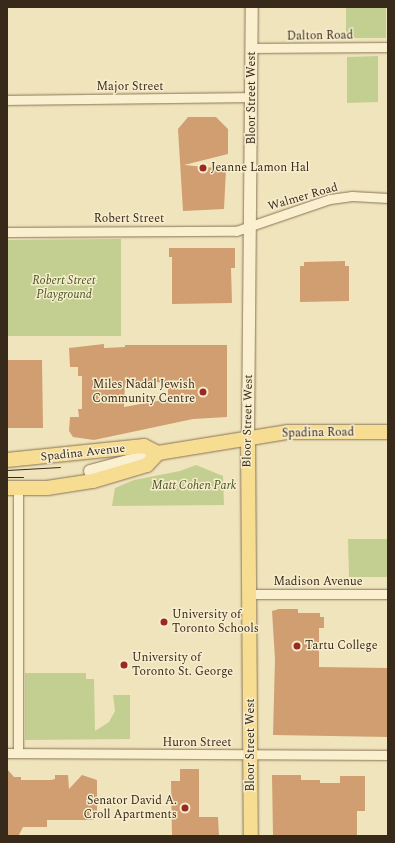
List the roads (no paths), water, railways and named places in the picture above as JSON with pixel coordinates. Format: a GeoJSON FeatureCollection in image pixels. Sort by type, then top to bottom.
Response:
{"type":"FeatureCollection","features":[{"type":"Feature","properties":{"kind":"main road","name":"Bloor Street West"},"geometry":{"type":"LineString","coordinates":[[251,836],[248,437],[252,7]]}},
{"type":"Feature","properties":{"kind":"main road","name":"Spadina Road"},"geometry":{"type":"LineString","coordinates":[[248,437],[288,432],[388,432]]}},
{"type":"Feature","properties":{"kind":"main road","name":"Spadina Avenue"},"geometry":{"type":"LineString","coordinates":[[7,460],[85,455],[144,446],[158,453],[248,437]]}},
{"type":"Feature","properties":{"kind":"main road","name":"Spadina Avenue"},"geometry":{"type":"LineString","coordinates":[[12,488],[92,476],[147,465],[158,453]]}},
{"type":"Feature","properties":{"kind":"main road"},"geometry":{"type":"LineString","coordinates":[[85,455],[92,476]]}},
{"type":"Feature","properties":{"kind":"street","name":"Dalton Road"},"geometry":{"type":"LineString","coordinates":[[252,48],[388,47]]}},
{"type":"Feature","properties":{"kind":"street","name":"Major Street"},"geometry":{"type":"LineString","coordinates":[[7,100],[252,97]]}},
{"type":"Feature","properties":{"kind":"street","name":"Walmer Road"},"geometry":{"type":"LineString","coordinates":[[250,227],[330,199],[352,196],[388,198]]}},
{"type":"Feature","properties":{"kind":"street","name":"Robert Street"},"geometry":{"type":"LineString","coordinates":[[7,232],[236,231],[250,227]]}},
{"type":"Feature","properties":{"kind":"street"},"geometry":{"type":"LineString","coordinates":[[12,488],[18,753]]}},
{"type":"Feature","properties":{"kind":"street","name":"Madison Avenue"},"geometry":{"type":"LineString","coordinates":[[249,594],[388,594]]}},
{"type":"Feature","properties":{"kind":"street","name":"Huron Street"},"geometry":{"type":"LineString","coordinates":[[7,753],[388,755]]}},
{"type":"Feature","properties":{"kind":"tram line"},"geometry":{"type":"LineString","coordinates":[[7,470],[60,467]]}},
{"type":"Feature","properties":{"kind":"tram line"},"geometry":{"type":"LineString","coordinates":[[7,477],[23,477]]}},
{"type":"Feature","properties":{"kind":"place","name":"Jeanne Lamon Hal"},"geometry":{"type":"Point","coordinates":[203,168]}},
{"type":"Feature","properties":{"kind":"place","name":"Miles Nadal Jewish Community Centre"},"geometry":{"type":"Point","coordinates":[203,392]}},
{"type":"Feature","properties":{"kind":"place","name":"University of Toronto Schools"},"geometry":{"type":"Point","coordinates":[164,622]}},
{"type":"Feature","properties":{"kind":"place","name":"Tartu College"},"geometry":{"type":"Point","coordinates":[297,646]}},
{"type":"Feature","properties":{"kind":"place","name":"University of Toronto St. George"},"geometry":{"type":"Point","coordinates":[124,665]}},
{"type":"Feature","properties":{"kind":"place","name":"Senator David A. Croll Apartments"},"geometry":{"type":"Point","coordinates":[185,808]}},
{"type":"Feature","properties":{"kind":"park label","name":"Robert Street Playground"},"geometry":{"type":"Point","coordinates":[64,288]}},
{"type":"Feature","properties":{"kind":"park label","name":"Matt Cohen Park"},"geometry":{"type":"Point","coordinates":[194,486]}}]}
